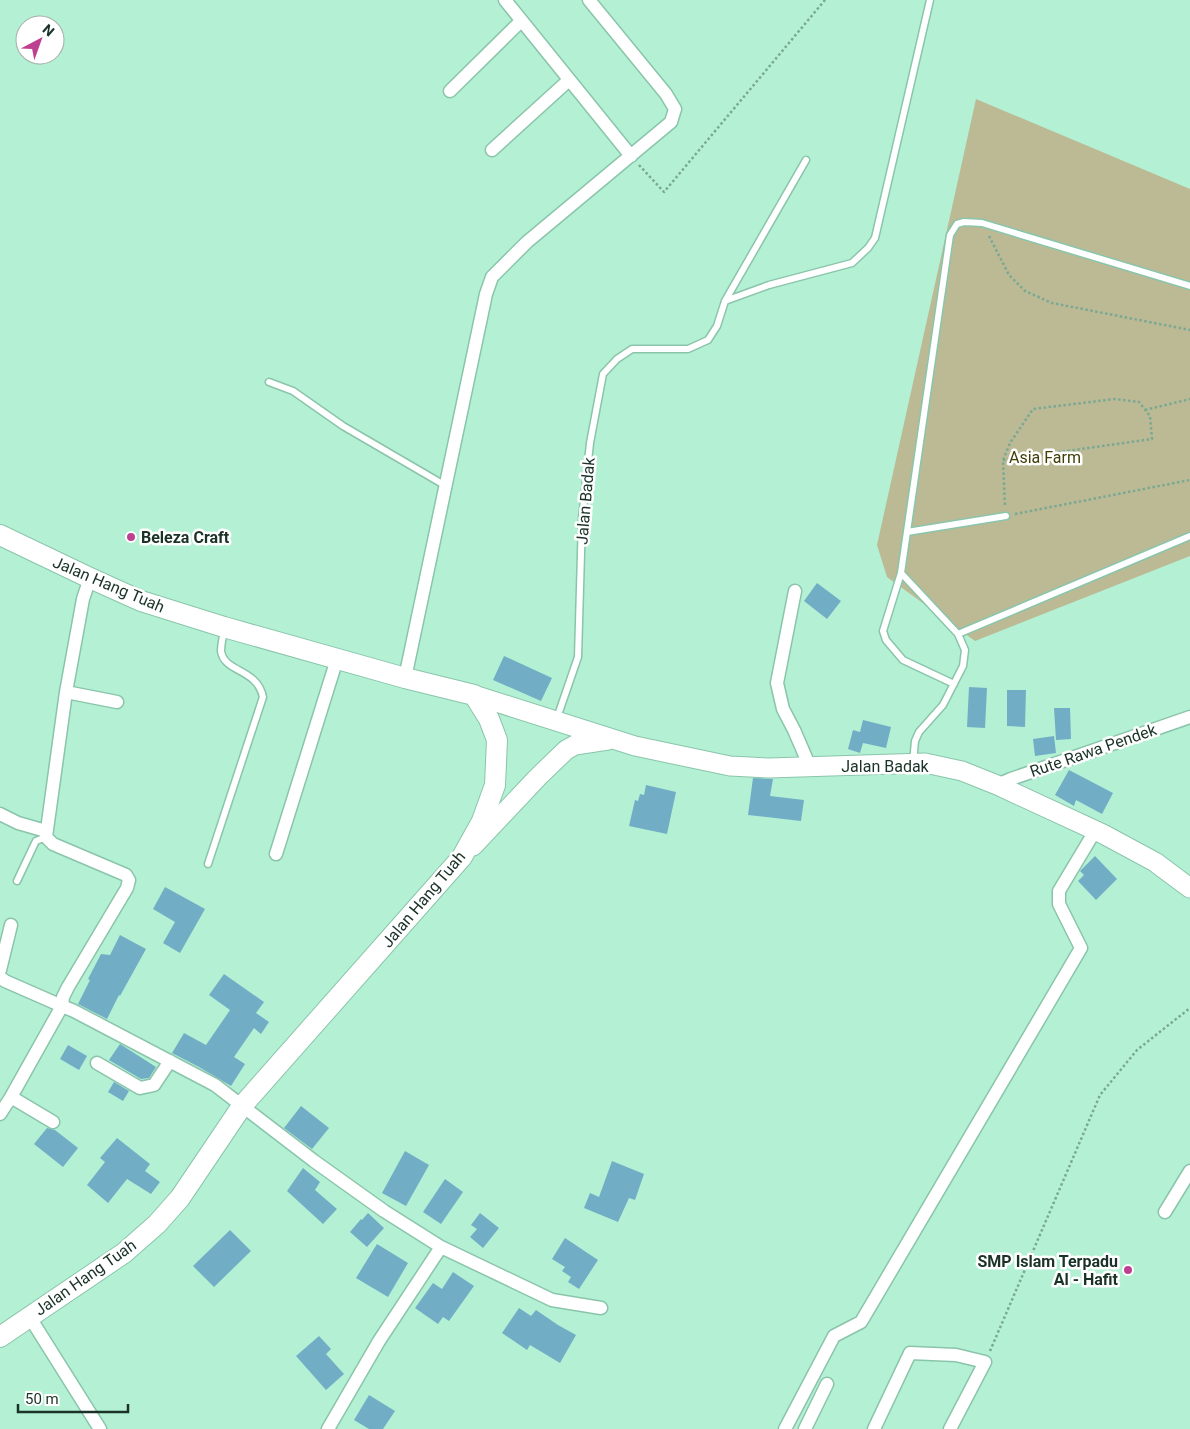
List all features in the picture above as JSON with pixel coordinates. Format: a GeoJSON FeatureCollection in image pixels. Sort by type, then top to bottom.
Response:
{"type":"FeatureCollection","features":[{"type":"Feature","properties":{"kind":"main road","name":"Jalan Hang Tuah"},"geometry":{"type":"LineString","coordinates":[[0,534],[141,601],[337,659],[474,695],[489,718],[498,740],[496,785],[482,821],[462,857],[242,1106],[180,1198],[157,1224],[124,1253],[0,1337]]}},
{"type":"Feature","properties":{"kind":"street"},"geometry":{"type":"LineString","coordinates":[[505,0],[631,156]]}},
{"type":"Feature","properties":{"kind":"street"},"geometry":{"type":"LineString","coordinates":[[405,678],[486,294],[492,277],[527,242],[671,122],[675,109],[666,94],[589,0]]}},
{"type":"Feature","properties":{"kind":"street"},"geometry":{"type":"LineString","coordinates":[[450,90],[521,21]]}},
{"type":"Feature","properties":{"kind":"street"},"geometry":{"type":"LineString","coordinates":[[492,150],[569,80]]}},
{"type":"Feature","properties":{"kind":"street"},"geometry":{"type":"LineString","coordinates":[[46,834],[66,692],[82,600],[90,578]]}},
{"type":"Feature","properties":{"kind":"street"},"geometry":{"type":"LineString","coordinates":[[795,591],[777,683],[783,710],[810,767]]}},
{"type":"Feature","properties":{"kind":"street"},"geometry":{"type":"LineString","coordinates":[[276,854],[337,659]]}},
{"type":"Feature","properties":{"kind":"street"},"geometry":{"type":"LineString","coordinates":[[66,692],[117,702]]}},
{"type":"Feature","properties":{"kind":"street","name":"Jalan Badak"},"geometry":{"type":"LineString","coordinates":[[474,695],[635,746],[730,766],[769,768],[925,763],[962,770],[1095,830],[1155,862],[1190,888]]}},
{"type":"Feature","properties":{"kind":"street","name":"Rute Rawa Pendek"},"geometry":{"type":"LineString","coordinates":[[997,785],[1190,717]]}},
{"type":"Feature","properties":{"kind":"street"},"geometry":{"type":"LineString","coordinates":[[462,857],[566,750],[576,745],[612,739]]}},
{"type":"Feature","properties":{"kind":"street"},"geometry":{"type":"LineString","coordinates":[[0,814],[46,834],[53,844],[126,875],[129,880],[128,888],[68,987],[62,1006],[11,1098],[0,1114]]}},
{"type":"Feature","properties":{"kind":"street"},"geometry":{"type":"LineString","coordinates":[[785,1429],[834,1336],[861,1322],[1081,948],[1058,904],[1059,891],[1095,830]]}},
{"type":"Feature","properties":{"kind":"street"},"geometry":{"type":"LineString","coordinates":[[0,970],[11,925]]}},
{"type":"Feature","properties":{"kind":"street"},"geometry":{"type":"LineString","coordinates":[[0,977],[5,981],[74,1011],[215,1085],[384,1211],[442,1247],[552,1300],[601,1308]]}},
{"type":"Feature","properties":{"kind":"street"},"geometry":{"type":"LineString","coordinates":[[97,1063],[140,1088],[154,1085],[170,1061]]}},
{"type":"Feature","properties":{"kind":"street"},"geometry":{"type":"LineString","coordinates":[[11,1098],[53,1122]]}},
{"type":"Feature","properties":{"kind":"street"},"geometry":{"type":"LineString","coordinates":[[1165,1212],[1190,1171]]}},
{"type":"Feature","properties":{"kind":"street"},"geometry":{"type":"LineString","coordinates":[[328,1429],[379,1341],[442,1247]]}},
{"type":"Feature","properties":{"kind":"street"},"geometry":{"type":"LineString","coordinates":[[29,1316],[100,1429]]}},
{"type":"Feature","properties":{"kind":"street"},"geometry":{"type":"LineString","coordinates":[[874,1429],[910,1353],[956,1355],[985,1362],[950,1429]]}},
{"type":"Feature","properties":{"kind":"street"},"geometry":{"type":"LineString","coordinates":[[805,1429],[827,1384]]}},
{"type":"Feature","properties":{"kind":"lane"},"geometry":{"type":"LineString","coordinates":[[726,301],[768,285],[852,263],[868,248],[875,238],[930,0]]}},
{"type":"Feature","properties":{"kind":"lane","name":"Jalan Badak"},"geometry":{"type":"LineString","coordinates":[[556,720],[578,657],[582,519],[590,443],[603,374],[617,359],[632,349],[688,348],[708,340],[717,326],[726,301],[806,160]]}},
{"type":"Feature","properties":{"kind":"lane"},"geometry":{"type":"LineString","coordinates":[[954,684],[903,660],[886,640],[883,630],[901,572],[950,235],[957,224],[964,222],[982,223],[1190,286]]}},
{"type":"Feature","properties":{"kind":"lane"},"geometry":{"type":"LineString","coordinates":[[269,382],[293,391],[342,426],[446,486]]}},
{"type":"Feature","properties":{"kind":"lane"},"geometry":{"type":"LineString","coordinates":[[907,532],[1006,516]]}},
{"type":"Feature","properties":{"kind":"lane"},"geometry":{"type":"LineString","coordinates":[[958,634],[1190,536]]}},
{"type":"Feature","properties":{"kind":"lane"},"geometry":{"type":"LineString","coordinates":[[901,572],[958,634],[965,650],[963,666],[943,705],[919,732],[915,742],[912,764]]}},
{"type":"Feature","properties":{"kind":"lane"},"geometry":{"type":"LineString","coordinates":[[208,864],[263,697],[254,679],[227,662],[221,652],[224,626]]}},
{"type":"Feature","properties":{"kind":"lane"},"geometry":{"type":"LineString","coordinates":[[17,881],[34,844],[46,834]]}},
{"type":"Feature","properties":{"kind":"path"},"geometry":{"type":"LineString","coordinates":[[631,156],[664,192],[825,0]]}},
{"type":"Feature","properties":{"kind":"path"},"geometry":{"type":"LineString","coordinates":[[982,223],[1009,274],[1025,291],[1052,303],[1190,330]]}},
{"type":"Feature","properties":{"kind":"path"},"geometry":{"type":"LineString","coordinates":[[1003,460],[1152,439],[1150,416],[1139,402],[1115,399],[1033,409],[1010,443],[1003,460],[1006,516],[1190,480]]}},
{"type":"Feature","properties":{"kind":"path"},"geometry":{"type":"LineString","coordinates":[[1145,410],[1190,399]]}},
{"type":"Feature","properties":{"kind":"path"},"geometry":{"type":"LineString","coordinates":[[985,1362],[1100,1095],[1137,1050],[1190,1008]]}},
{"type":"Feature","properties":{"kind":"green space","name":"Asia Farm"},"geometry":{"type":"Polygon","coordinates":[[[976,99],[1190,189],[1190,556],[975,641],[887,577],[877,545],[976,99]]]}},
{"type":"Feature","properties":{"kind":"building"},"geometry":{"type":"Polygon","coordinates":[[[817,583],[841,601],[827,619],[804,601],[817,583]]]}},
{"type":"Feature","properties":{"kind":"building"},"geometry":{"type":"Polygon","coordinates":[[[504,656],[552,678],[541,701],[493,680],[504,656]]]}},
{"type":"Feature","properties":{"kind":"building"},"geometry":{"type":"Polygon","coordinates":[[[969,687],[987,688],[985,728],[967,727],[969,687]]]}},
{"type":"Feature","properties":{"kind":"building"},"geometry":{"type":"Polygon","coordinates":[[[1007,690],[1026,690],[1025,727],[1007,726],[1007,690]]]}},
{"type":"Feature","properties":{"kind":"building"},"geometry":{"type":"Polygon","coordinates":[[[1054,708],[1070,708],[1071,739],[1056,740],[1054,708]]]}},
{"type":"Feature","properties":{"kind":"building"},"geometry":{"type":"Polygon","coordinates":[[[863,720],[891,727],[886,748],[863,743],[860,753],[848,749],[853,730],[860,732],[863,720]]]}},
{"type":"Feature","properties":{"kind":"building"},"geometry":{"type":"Polygon","coordinates":[[[1054,736],[1056,753],[1035,756],[1033,739],[1054,736]]]}},
{"type":"Feature","properties":{"kind":"building"},"geometry":{"type":"Polygon","coordinates":[[[1069,770],[1113,793],[1102,814],[1076,800],[1074,806],[1055,795],[1069,770]]]}},
{"type":"Feature","properties":{"kind":"building"},"geometry":{"type":"Polygon","coordinates":[[[753,778],[773,779],[770,796],[804,800],[801,821],[748,815],[753,778]]]}},
{"type":"Feature","properties":{"kind":"building"},"geometry":{"type":"Polygon","coordinates":[[[646,785],[676,792],[667,834],[629,826],[635,800],[638,801],[640,794],[644,795],[646,785]]]}},
{"type":"Feature","properties":{"kind":"building"},"geometry":{"type":"Polygon","coordinates":[[[1095,856],[1117,879],[1096,900],[1078,881],[1084,875],[1080,871],[1095,856]]]}},
{"type":"Feature","properties":{"kind":"building"},"geometry":{"type":"Polygon","coordinates":[[[165,887],[205,909],[180,953],[163,943],[175,922],[153,909],[165,887]]]}},
{"type":"Feature","properties":{"kind":"building"},"geometry":{"type":"Polygon","coordinates":[[[120,935],[146,949],[107,1019],[78,1004],[101,954],[110,955],[120,935]]]}},
{"type":"Feature","properties":{"kind":"building"},"geometry":{"type":"Polygon","coordinates":[[[224,974],[264,1002],[256,1013],[269,1022],[261,1034],[254,1028],[234,1057],[245,1064],[231,1086],[172,1053],[184,1033],[206,1045],[230,1010],[209,995],[224,974]]]}},
{"type":"Feature","properties":{"kind":"building"},"geometry":{"type":"Polygon","coordinates":[[[120,1044],[156,1067],[149,1078],[141,1079],[109,1060],[120,1044]]]}},
{"type":"Feature","properties":{"kind":"building"},"geometry":{"type":"Polygon","coordinates":[[[68,1045],[87,1056],[79,1070],[60,1059],[68,1045]]]}},
{"type":"Feature","properties":{"kind":"building"},"geometry":{"type":"Polygon","coordinates":[[[114,1082],[129,1091],[123,1101],[108,1092],[114,1082]]]}},
{"type":"Feature","properties":{"kind":"building"},"geometry":{"type":"Polygon","coordinates":[[[301,1106],[329,1128],[312,1149],[284,1128],[301,1106]]]}},
{"type":"Feature","properties":{"kind":"building"},"geometry":{"type":"Polygon","coordinates":[[[47,1128],[55,1130],[78,1148],[63,1167],[34,1144],[47,1128]]]}},
{"type":"Feature","properties":{"kind":"building"},"geometry":{"type":"Polygon","coordinates":[[[117,1138],[150,1164],[145,1171],[160,1182],[151,1194],[127,1179],[108,1203],[87,1185],[105,1162],[100,1158],[117,1138]]]}},
{"type":"Feature","properties":{"kind":"building"},"geometry":{"type":"Polygon","coordinates":[[[405,1151],[429,1165],[406,1206],[382,1193],[405,1151]]]}},
{"type":"Feature","properties":{"kind":"building"},"geometry":{"type":"Polygon","coordinates":[[[612,1161],[644,1174],[635,1200],[629,1198],[618,1222],[584,1208],[590,1193],[599,1197],[612,1161]]]}},
{"type":"Feature","properties":{"kind":"building"},"geometry":{"type":"Polygon","coordinates":[[[303,1168],[320,1182],[315,1190],[337,1209],[323,1224],[287,1191],[303,1168]]]}},
{"type":"Feature","properties":{"kind":"building"},"geometry":{"type":"Polygon","coordinates":[[[445,1179],[463,1192],[441,1224],[423,1212],[445,1179]]]}},
{"type":"Feature","properties":{"kind":"building"},"geometry":{"type":"Polygon","coordinates":[[[368,1213],[384,1228],[367,1247],[350,1232],[368,1213]]]}},
{"type":"Feature","properties":{"kind":"building"},"geometry":{"type":"Polygon","coordinates":[[[480,1213],[499,1228],[483,1248],[470,1237],[477,1229],[471,1225],[480,1213]]]}},
{"type":"Feature","properties":{"kind":"building"},"geometry":{"type":"Polygon","coordinates":[[[230,1230],[251,1251],[214,1287],[193,1266],[230,1230]]]}},
{"type":"Feature","properties":{"kind":"building"},"geometry":{"type":"Polygon","coordinates":[[[565,1238],[598,1260],[579,1289],[568,1282],[571,1277],[562,1271],[565,1267],[552,1259],[565,1238]]]}},
{"type":"Feature","properties":{"kind":"building"},"geometry":{"type":"Polygon","coordinates":[[[377,1244],[408,1263],[388,1297],[356,1278],[377,1244]]]}},
{"type":"Feature","properties":{"kind":"building"},"geometry":{"type":"Polygon","coordinates":[[[453,1272],[474,1286],[449,1321],[443,1317],[438,1324],[415,1308],[433,1283],[442,1289],[453,1272]]]}},
{"type":"Feature","properties":{"kind":"building"},"geometry":{"type":"Polygon","coordinates":[[[519,1308],[531,1316],[536,1310],[576,1335],[560,1363],[530,1345],[527,1350],[502,1333],[519,1308]]]}},
{"type":"Feature","properties":{"kind":"building"},"geometry":{"type":"Polygon","coordinates":[[[319,1336],[331,1349],[326,1354],[344,1374],[326,1390],[296,1356],[319,1336]]]}},
{"type":"Feature","properties":{"kind":"building"},"geometry":{"type":"Polygon","coordinates":[[[369,1395],[395,1411],[383,1429],[369,1429],[354,1420],[369,1395]]]}},
{"type":"Feature","properties":{"kind":"place","name":"Beleza Craft"},"geometry":{"type":"Point","coordinates":[131,537]}},
{"type":"Feature","properties":{"kind":"place","name":"SMP Islam Terpadu Al - Hafit"},"geometry":{"type":"Point","coordinates":[1128,1270]}}]}
